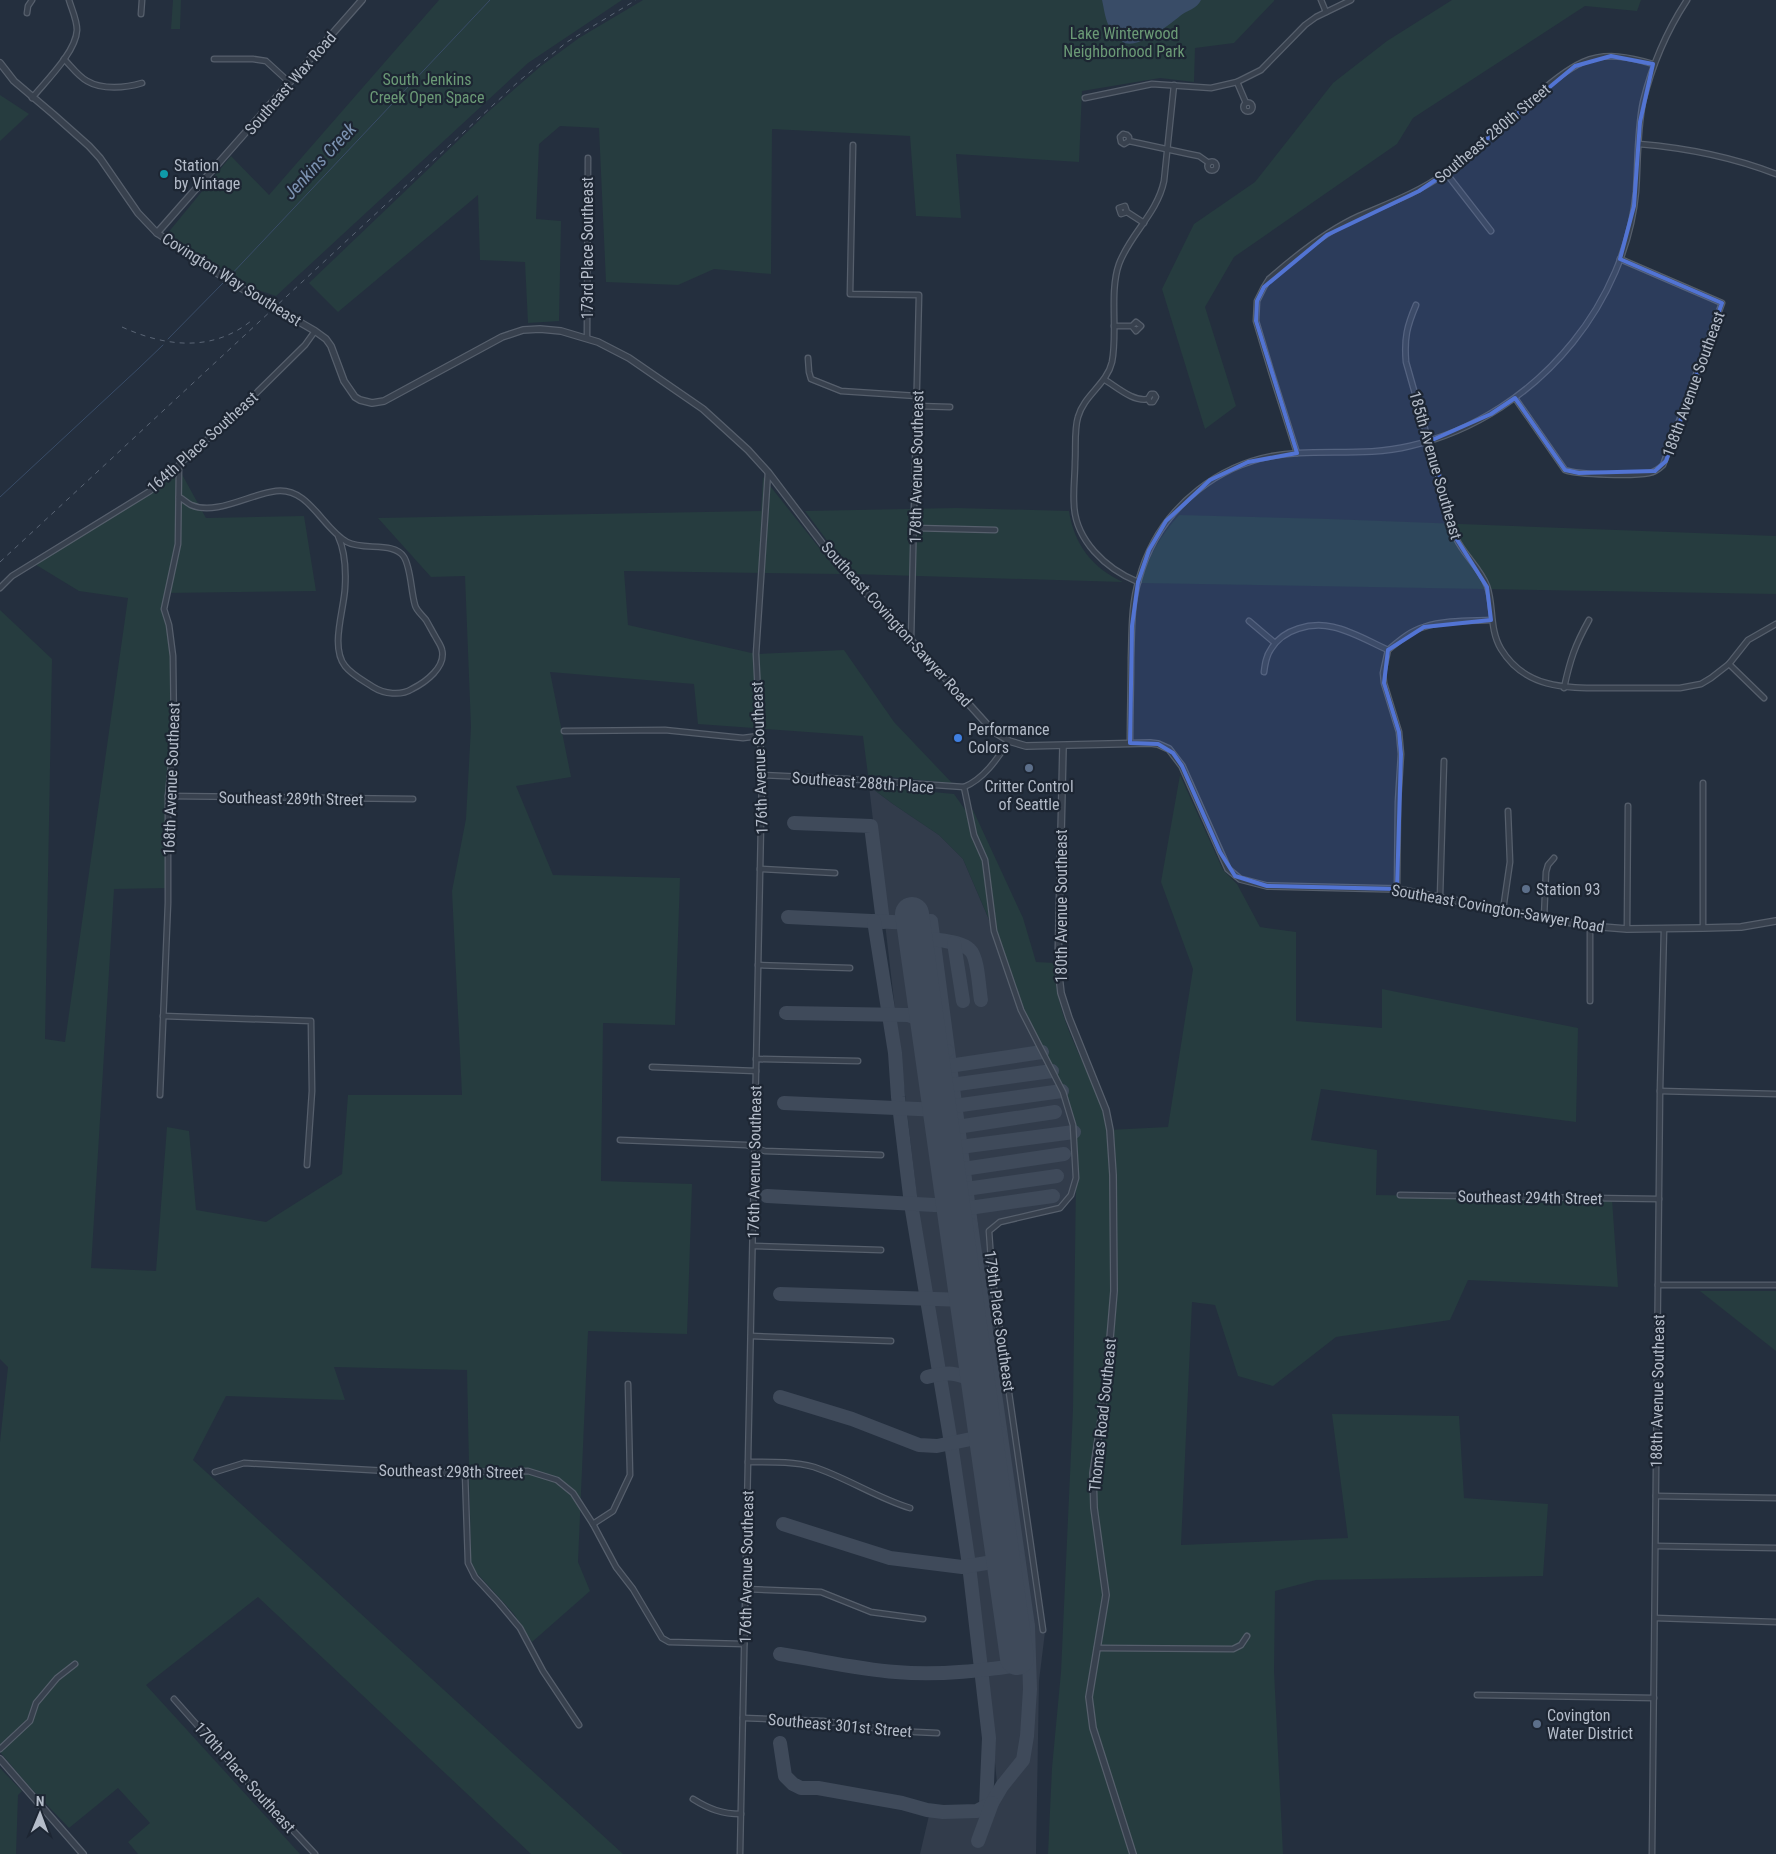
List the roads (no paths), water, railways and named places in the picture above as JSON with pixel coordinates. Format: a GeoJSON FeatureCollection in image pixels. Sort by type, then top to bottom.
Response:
{"type":"FeatureCollection","features":[{"type":"Feature","properties":{"kind":"street"},"geometry":{"type":"LineString","coordinates":[[27,13],[28,6],[32,0]]}},
{"type":"Feature","properties":{"kind":"street"},"geometry":{"type":"LineString","coordinates":[[32,98],[64,59],[72,46],[77,32],[77,23],[69,0]]}},
{"type":"Feature","properties":{"kind":"street"},"geometry":{"type":"LineString","coordinates":[[141,14],[142,0]]}},
{"type":"Feature","properties":{"kind":"street","name":"Southeast Wax Road"},"geometry":{"type":"LineString","coordinates":[[157,233],[362,0]]}},
{"type":"Feature","properties":{"kind":"street"},"geometry":{"type":"LineString","coordinates":[[1321,0],[1326,12]]}},
{"type":"Feature","properties":{"kind":"street"},"geometry":{"type":"LineString","coordinates":[[1085,98],[1152,84],[1211,88],[1237,82],[1261,70],[1305,25],[1351,0]]}},
{"type":"Feature","properties":{"kind":"street"},"geometry":{"type":"LineString","coordinates":[[1130,743],[1132,626],[1138,582],[1149,550],[1166,521],[1193,493],[1229,470],[1248,462],[1298,453],[1364,453],[1400,448],[1430,441],[1463,428],[1491,414],[1515,398],[1540,378],[1572,343],[1594,313],[1611,282],[1620,259],[1634,206],[1643,103],[1653,64],[1668,31],[1687,0]]}},
{"type":"Feature","properties":{"kind":"street","name":"Southeast 280th Street"},"geometry":{"type":"LineString","coordinates":[[1298,453],[1256,321],[1257,301],[1264,287],[1279,271],[1327,235],[1358,217],[1419,191],[1446,173],[1546,86],[1575,66],[1595,58],[1611,56],[1636,58],[1653,64]]}},
{"type":"Feature","properties":{"kind":"street"},"geometry":{"type":"LineString","coordinates":[[214,59],[253,58],[266,61],[290,83]]}},
{"type":"Feature","properties":{"kind":"street"},"geometry":{"type":"LineString","coordinates":[[64,59],[88,81],[99,85],[123,86],[142,83]]}},
{"type":"Feature","properties":{"kind":"street","name":"Covington Way Southeast"},"geometry":{"type":"LineString","coordinates":[[0,64],[32,98],[89,146],[100,158],[138,213],[157,233],[229,281],[326,339],[331,346],[344,381],[355,397],[365,402],[377,403]]}},
{"type":"Feature","properties":{"kind":"street"},"geometry":{"type":"LineString","coordinates":[[1237,82],[1246,102]]}},
{"type":"Feature","properties":{"kind":"street"},"geometry":{"type":"LineString","coordinates":[[1138,582],[1125,577],[1107,566],[1093,551],[1078,526],[1074,510],[1078,417],[1085,404],[1105,380],[1112,362],[1117,270],[1123,256],[1160,196],[1164,181],[1174,85]]}},
{"type":"Feature","properties":{"kind":"street"},"geometry":{"type":"LineString","coordinates":[[1129,141],[1199,156],[1209,163]]}},
{"type":"Feature","properties":{"kind":"street"},"geometry":{"type":"LineString","coordinates":[[1638,144],[1695,150],[1725,156],[1776,174]]}},
{"type":"Feature","properties":{"kind":"street","name":"178th Avenue Southeast"},"geometry":{"type":"LineString","coordinates":[[853,145],[850,294],[919,295],[911,640]]}},
{"type":"Feature","properties":{"kind":"street","name":"173rd Place Southeast"},"geometry":{"type":"LineString","coordinates":[[587,338],[588,158]]}},
{"type":"Feature","properties":{"kind":"street"},"geometry":{"type":"LineString","coordinates":[[1446,173],[1491,231]]}},
{"type":"Feature","properties":{"kind":"street"},"geometry":{"type":"LineString","coordinates":[[1127,212],[1144,223]]}},
{"type":"Feature","properties":{"kind":"street","name":"188th Avenue Southeast"},"geometry":{"type":"LineString","coordinates":[[1515,398],[1566,470],[1579,473],[1641,474],[1655,472],[1663,466],[1722,303],[1620,259]]}},
{"type":"Feature","properties":{"kind":"street","name":"185th Avenue Southeast"},"geometry":{"type":"LineString","coordinates":[[1416,305],[1404,340],[1409,372],[1456,538],[1460,547],[1484,581],[1489,594],[1491,620],[1500,648],[1516,667],[1543,683],[1564,688],[1680,688],[1694,686],[1707,681],[1729,664],[1748,640],[1776,624]]}},
{"type":"Feature","properties":{"kind":"street"},"geometry":{"type":"LineString","coordinates":[[1114,326],[1132,326]]}},
{"type":"Feature","properties":{"kind":"street","name":"Southeast Covington-Sawyer Road"},"geometry":{"type":"LineString","coordinates":[[377,403],[390,398],[510,334],[523,330],[540,329],[587,338],[629,358],[692,401],[736,438],[768,472],[837,563],[911,640],[992,731],[1008,741],[1026,746],[1158,744],[1173,754],[1182,766],[1228,869],[1240,879],[1267,886],[1397,889],[1544,918],[1590,926],[1627,929],[1741,927],[1776,921]]}},
{"type":"Feature","properties":{"kind":"street","name":"164th Place Southeast"},"geometry":{"type":"LineString","coordinates":[[0,588],[12,576],[150,491],[234,415],[305,345],[315,331]]}},
{"type":"Feature","properties":{"kind":"street"},"geometry":{"type":"LineString","coordinates":[[808,358],[811,379],[841,391],[917,396]]}},
{"type":"Feature","properties":{"kind":"street"},"geometry":{"type":"LineString","coordinates":[[1105,380],[1129,395],[1148,399]]}},
{"type":"Feature","properties":{"kind":"street"},"geometry":{"type":"LineString","coordinates":[[917,406],[950,407]]}},
{"type":"Feature","properties":{"kind":"street","name":"168th Avenue Southeast"},"geometry":{"type":"LineString","coordinates":[[160,1095],[168,904],[168,796],[174,732],[171,633],[164,609],[178,544],[179,466]]}},
{"type":"Feature","properties":{"kind":"street","name":"176th Avenue Southeast"},"geometry":{"type":"LineString","coordinates":[[740,1854],[762,775],[756,654],[768,472]]}},
{"type":"Feature","properties":{"kind":"street"},"geometry":{"type":"LineString","coordinates":[[179,496],[192,506],[210,509],[276,491],[294,493],[304,499],[338,536],[350,543],[363,547],[390,548],[404,557],[413,590],[415,606],[427,622],[442,649],[442,660],[431,678],[411,690],[395,694],[376,689],[352,672],[342,661],[338,629],[345,586],[344,553],[338,536]]}},
{"type":"Feature","properties":{"kind":"street"},"geometry":{"type":"LineString","coordinates":[[915,528],[995,530]]}},
{"type":"Feature","properties":{"kind":"street"},"geometry":{"type":"LineString","coordinates":[[1397,889],[1398,802],[1402,754],[1400,732],[1383,678],[1388,650],[1410,633],[1424,627],[1440,623],[1491,620]]}},
{"type":"Feature","properties":{"kind":"street"},"geometry":{"type":"LineString","coordinates":[[1564,688],[1570,659],[1576,643],[1589,620]]}},
{"type":"Feature","properties":{"kind":"street"},"geometry":{"type":"LineString","coordinates":[[1249,621],[1275,643]]}},
{"type":"Feature","properties":{"kind":"street"},"geometry":{"type":"LineString","coordinates":[[1264,672],[1267,656],[1275,643],[1290,631],[1300,628],[1334,627],[1388,650]]}},
{"type":"Feature","properties":{"kind":"street"},"geometry":{"type":"LineString","coordinates":[[1729,664],[1764,698]]}},
{"type":"Feature","properties":{"kind":"street"},"geometry":{"type":"LineString","coordinates":[[564,731],[665,730],[743,738],[759,736]]}},
{"type":"Feature","properties":{"kind":"street"},"geometry":{"type":"LineString","coordinates":[[964,787],[976,781],[989,769],[1008,741]]}},
{"type":"Feature","properties":{"kind":"street","name":"180th Avenue Southeast"},"geometry":{"type":"LineString","coordinates":[[1063,746],[1058,967],[1061,993],[1069,1018],[1099,1090],[1108,1119]]}},
{"type":"Feature","properties":{"kind":"street"},"geometry":{"type":"LineString","coordinates":[[1440,898],[1444,761]]}},
{"type":"Feature","properties":{"kind":"street","name":"Southeast 288th Place"},"geometry":{"type":"LineString","coordinates":[[762,775],[964,787]]}},
{"type":"Feature","properties":{"kind":"street"},"geometry":{"type":"LineString","coordinates":[[1703,783],[1703,928]]}},
{"type":"Feature","properties":{"kind":"street","name":"179th Place Southeast"},"geometry":{"type":"LineString","coordinates":[[964,787],[974,835],[985,860],[994,931],[1021,1010],[1063,1092],[1073,1125],[1076,1178],[1071,1196],[1060,1208],[1000,1222],[989,1231],[992,1274],[1043,1630]]}},
{"type":"Feature","properties":{"kind":"street","name":"Southeast 289th Street"},"geometry":{"type":"LineString","coordinates":[[168,796],[413,799]]}},
{"type":"Feature","properties":{"kind":"street"},"geometry":{"type":"LineString","coordinates":[[1627,929],[1628,806]]}},
{"type":"Feature","properties":{"kind":"street"},"geometry":{"type":"LineString","coordinates":[[1503,910],[1510,862],[1508,811]]}},
{"type":"Feature","properties":{"kind":"street"},"geometry":{"type":"LineString","coordinates":[[1544,918],[1546,872],[1548,864],[1554,858]]}},
{"type":"Feature","properties":{"kind":"street"},"geometry":{"type":"LineString","coordinates":[[760,869],[835,873]]}},
{"type":"Feature","properties":{"kind":"street"},"geometry":{"type":"LineString","coordinates":[[1590,926],[1590,1001]]}},
{"type":"Feature","properties":{"kind":"street","name":"188th Avenue Southeast"},"geometry":{"type":"LineString","coordinates":[[1652,1854],[1660,1092],[1664,929]]}},
{"type":"Feature","properties":{"kind":"street"},"geometry":{"type":"LineString","coordinates":[[758,965],[850,968]]}},
{"type":"Feature","properties":{"kind":"street"},"geometry":{"type":"LineString","coordinates":[[163,1016],[311,1021],[312,1091],[307,1164]]}},
{"type":"Feature","properties":{"kind":"street"},"geometry":{"type":"LineString","coordinates":[[756,1059],[858,1061]]}},
{"type":"Feature","properties":{"kind":"street"},"geometry":{"type":"LineString","coordinates":[[652,1067],[756,1071]]}},
{"type":"Feature","properties":{"kind":"street"},"geometry":{"type":"LineString","coordinates":[[1660,1092],[1776,1094]]}},
{"type":"Feature","properties":{"kind":"street","name":"Thomas Road Southeast"},"geometry":{"type":"LineString","coordinates":[[1108,1119],[1113,1175],[1114,1291],[1106,1386],[1093,1473],[1094,1508],[1106,1595],[1089,1697],[1093,1728],[1133,1854]]}},
{"type":"Feature","properties":{"kind":"street"},"geometry":{"type":"LineString","coordinates":[[620,1140],[746,1145],[765,1151],[881,1155]]}},
{"type":"Feature","properties":{"kind":"street","name":"Southeast 294th Street"},"geometry":{"type":"LineString","coordinates":[[1400,1195],[1659,1199]]}},
{"type":"Feature","properties":{"kind":"street"},"geometry":{"type":"LineString","coordinates":[[752,1246],[881,1250]]}},
{"type":"Feature","properties":{"kind":"street"},"geometry":{"type":"LineString","coordinates":[[1658,1285],[1776,1285]]}},
{"type":"Feature","properties":{"kind":"street"},"geometry":{"type":"LineString","coordinates":[[751,1336],[891,1341]]}},
{"type":"Feature","properties":{"kind":"street"},"geometry":{"type":"LineString","coordinates":[[593,1524],[612,1511],[630,1476],[628,1384]]}},
{"type":"Feature","properties":{"kind":"street"},"geometry":{"type":"LineString","coordinates":[[748,1462],[786,1463],[813,1467],[893,1503],[910,1508]]}},
{"type":"Feature","properties":{"kind":"street","name":"Southeast 298th Street"},"geometry":{"type":"LineString","coordinates":[[215,1472],[244,1463],[465,1473],[528,1471],[557,1480],[573,1493],[593,1524],[616,1567],[662,1638],[669,1642],[744,1644]]}},
{"type":"Feature","properties":{"kind":"street"},"geometry":{"type":"LineString","coordinates":[[465,1473],[468,1564],[475,1577],[520,1628],[579,1725]]}},
{"type":"Feature","properties":{"kind":"street"},"geometry":{"type":"LineString","coordinates":[[1656,1496],[1776,1498]]}},
{"type":"Feature","properties":{"kind":"street"},"geometry":{"type":"LineString","coordinates":[[1656,1546],[1776,1548]]}},
{"type":"Feature","properties":{"kind":"street"},"geometry":{"type":"LineString","coordinates":[[746,1589],[821,1592],[871,1612],[923,1618]]}},
{"type":"Feature","properties":{"kind":"street"},"geometry":{"type":"LineString","coordinates":[[1655,1618],[1776,1622]]}},
{"type":"Feature","properties":{"kind":"street"},"geometry":{"type":"LineString","coordinates":[[1096,1648],[1233,1649],[1240,1645],[1247,1636]]}},
{"type":"Feature","properties":{"kind":"street"},"geometry":{"type":"LineString","coordinates":[[0,1748],[30,1721],[36,1703],[57,1678],[76,1664]]}},
{"type":"Feature","properties":{"kind":"street"},"geometry":{"type":"LineString","coordinates":[[1477,1695],[1654,1698]]}},
{"type":"Feature","properties":{"kind":"street","name":"170th Place Southeast"},"geometry":{"type":"LineString","coordinates":[[174,1699],[244,1778],[316,1854]]}},
{"type":"Feature","properties":{"kind":"street","name":"Southeast 301st Street"},"geometry":{"type":"LineString","coordinates":[[743,1718],[823,1721],[895,1731],[937,1733]]}},
{"type":"Feature","properties":{"kind":"street"},"geometry":{"type":"LineString","coordinates":[[0,1759],[83,1854]]}},
{"type":"Feature","properties":{"kind":"street"},"geometry":{"type":"LineString","coordinates":[[693,1799],[712,1810],[741,1814]]}},
{"type":"Feature","properties":{"kind":"water"},"geometry":{"type":"Polygon","coordinates":[[[1102,0],[1201,0],[1154,35],[1131,44],[1123,42],[1112,31],[1106,20],[1102,0]]]}},
{"type":"Feature","properties":{"kind":"waterway","name":"Jenkins Creek"},"geometry":{"type":"LineString","coordinates":[[228,278],[490,0]]}},
{"type":"Feature","properties":{"kind":"waterway","name":"Jenkins Creek"},"geometry":{"type":"LineString","coordinates":[[168,339],[225,281]]}},
{"type":"Feature","properties":{"kind":"waterway","name":"Jenkins Creek"},"geometry":{"type":"LineString","coordinates":[[0,497],[163,345]]}},
{"type":"Feature","properties":{"kind":"railway"},"geometry":{"type":"LineString","coordinates":[[0,562],[519,81],[567,42],[636,0]]}},
{"type":"Feature","properties":{"kind":"railway"},"geometry":{"type":"LineString","coordinates":[[122,327],[154,339],[187,343],[204,342],[220,338],[236,331],[251,321]]}},
{"type":"Feature","properties":{"kind":"place","name":"Station by Vintage"},"geometry":{"type":"Point","coordinates":[164,174]}},
{"type":"Feature","properties":{"kind":"place","name":"Performance Colors"},"geometry":{"type":"Point","coordinates":[958,738]}},
{"type":"Feature","properties":{"kind":"place","name":"Critter Control of Seattle"},"geometry":{"type":"Point","coordinates":[1029,768]}},
{"type":"Feature","properties":{"kind":"place","name":"Station 93"},"geometry":{"type":"Point","coordinates":[1526,889]}},
{"type":"Feature","properties":{"kind":"place","name":"Covington Water District"},"geometry":{"type":"Point","coordinates":[1537,1724]}},
{"type":"Feature","properties":{"kind":"park label","name":"Lake Winterwood Neighborhood Park"},"geometry":{"type":"Point","coordinates":[1124,42]}},
{"type":"Feature","properties":{"kind":"park label","name":"South Jenkins Creek Open Space"},"geometry":{"type":"Point","coordinates":[427,88]}}]}
